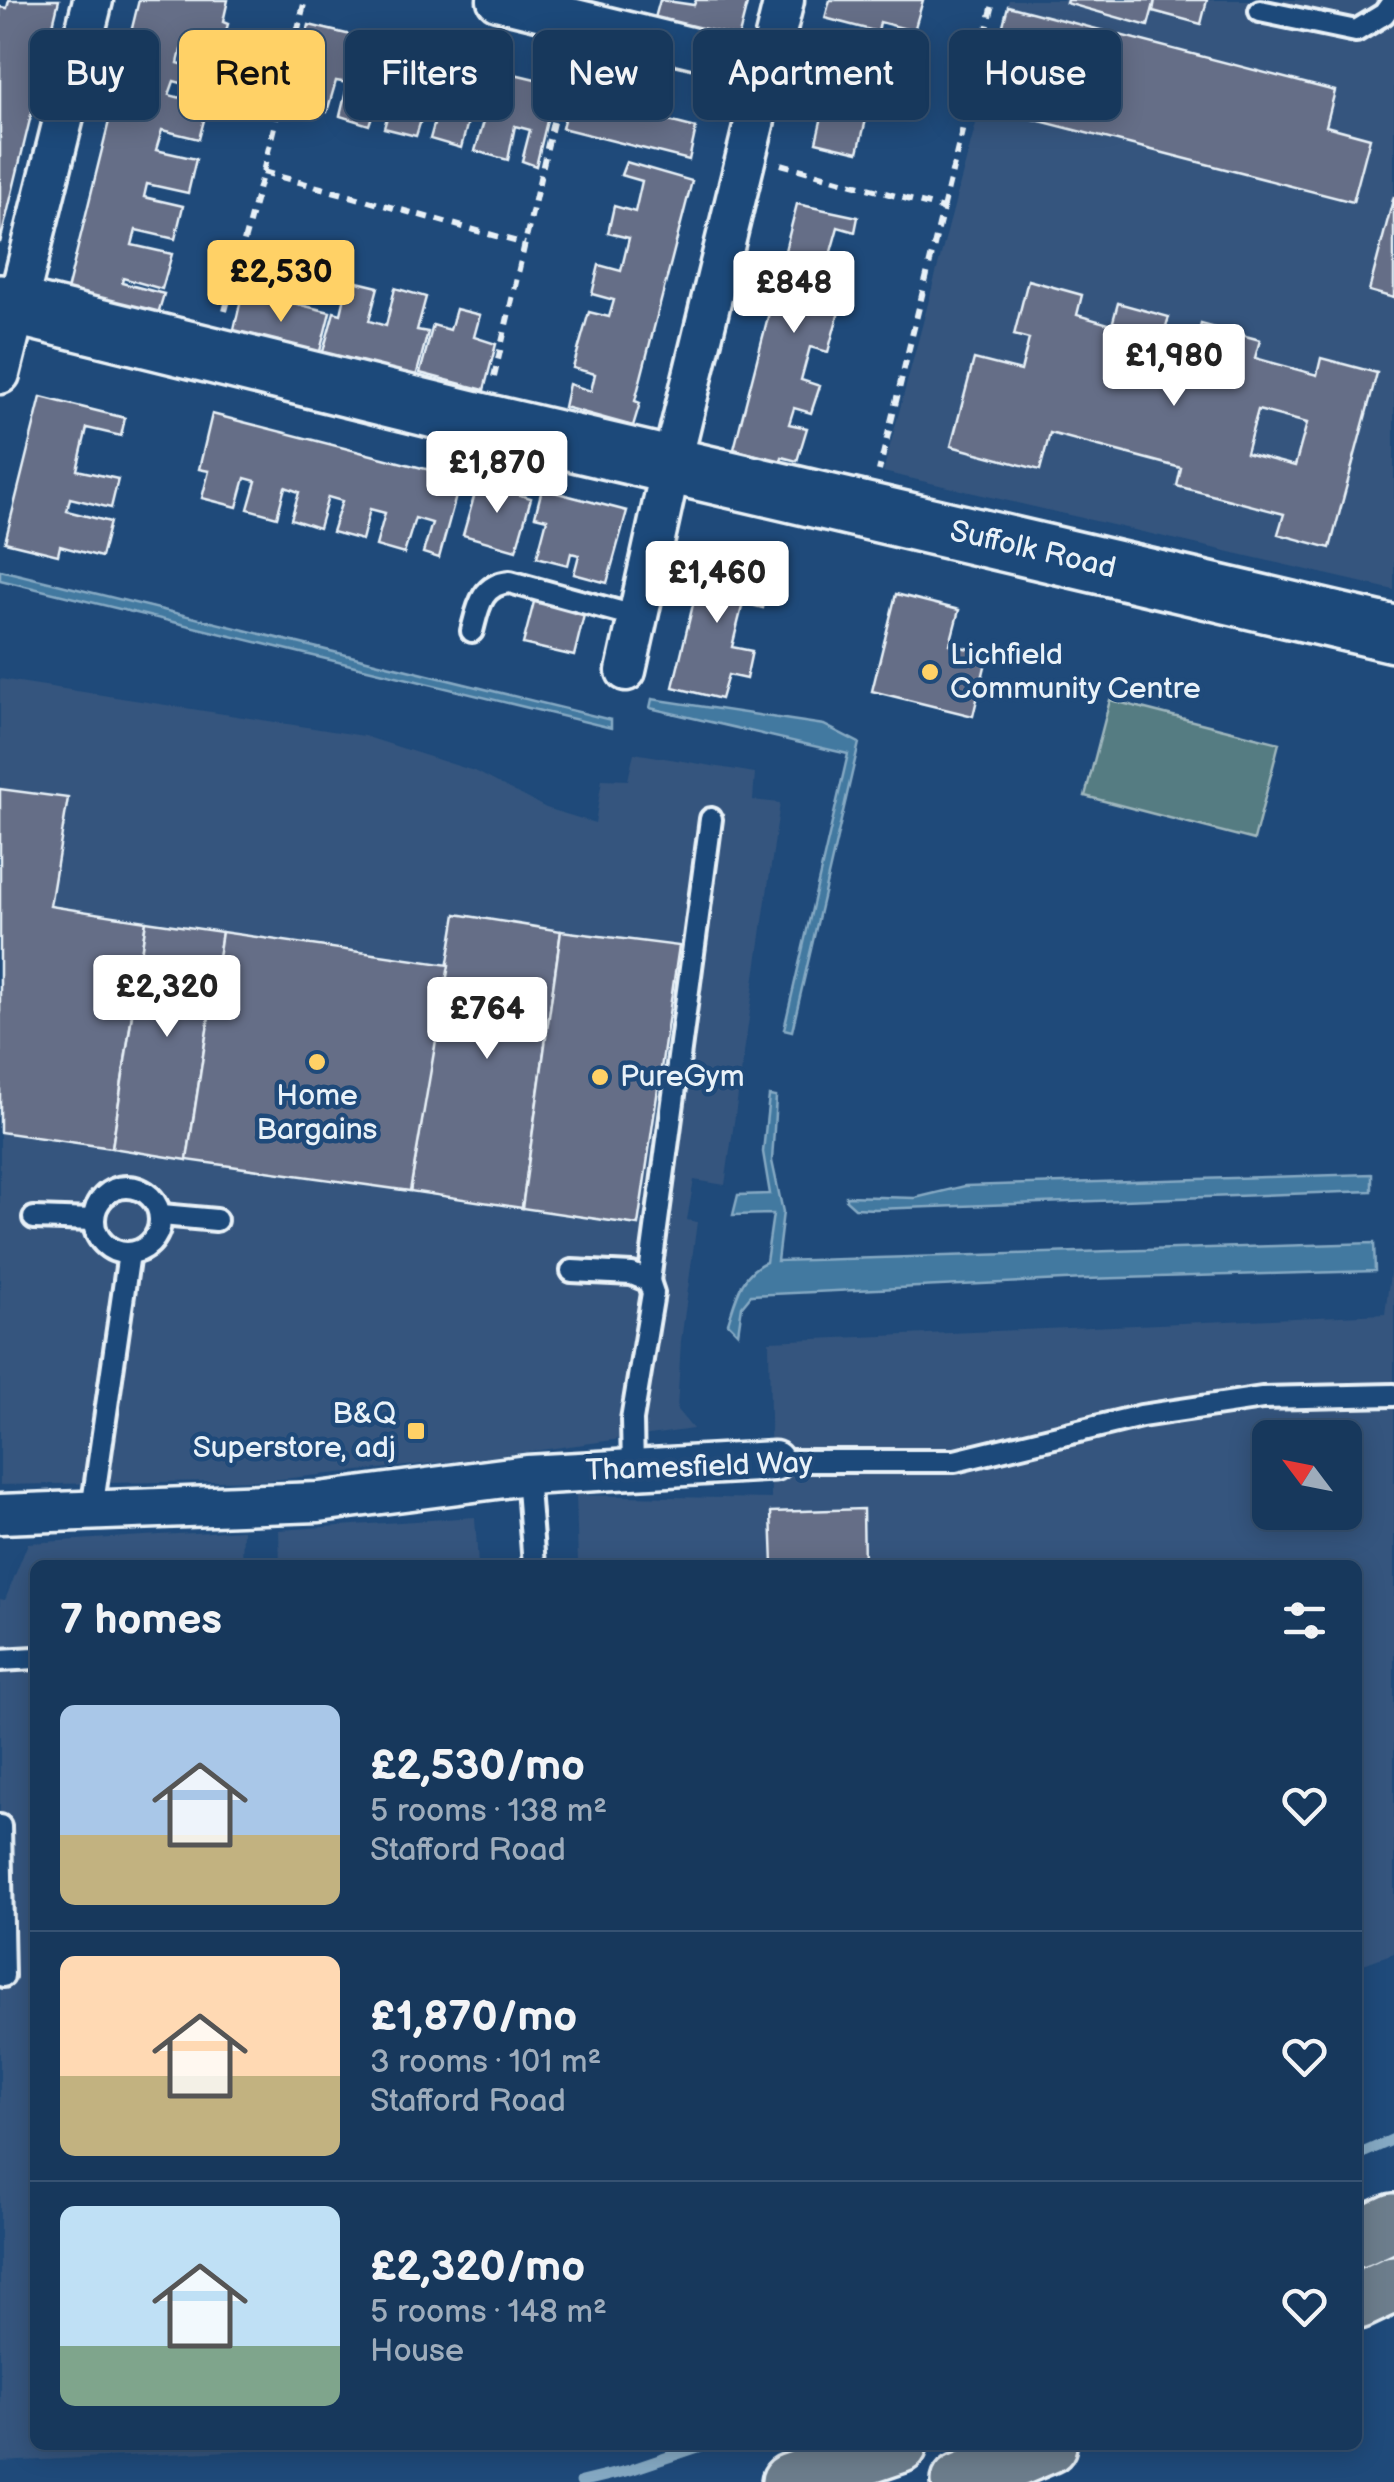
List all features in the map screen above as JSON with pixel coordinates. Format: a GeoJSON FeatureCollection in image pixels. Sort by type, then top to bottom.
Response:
{"type":"FeatureCollection","features":[{"type":"Feature","properties":{"kind":"highway"},"geometry":{"type":"LineString","coordinates":[[1362,2237],[1394,2222]]}},
{"type":"Feature","properties":{"kind":"highway"},"geometry":{"type":"LineString","coordinates":[[1362,2299],[1394,2284]]}},
{"type":"Feature","properties":{"kind":"highway"},"geometry":{"type":"LineString","coordinates":[[790,2482],[884,2450]]}},
{"type":"Feature","properties":{"kind":"highway"},"geometry":{"type":"LineString","coordinates":[[960,2482],[1036,2450]]}},
{"type":"Feature","properties":{"kind":"street"},"geometry":{"type":"LineString","coordinates":[[0,374],[7,305],[92,0]]}},
{"type":"Feature","properties":{"kind":"street"},"geometry":{"type":"LineString","coordinates":[[497,0],[693,48]]}},
{"type":"Feature","properties":{"kind":"street"},"geometry":{"type":"LineString","coordinates":[[777,30],[784,0]]}},
{"type":"Feature","properties":{"kind":"street"},"geometry":{"type":"LineString","coordinates":[[626,671],[754,120]]}},
{"type":"Feature","properties":{"kind":"street","name":"Suffolk Road"},"geometry":{"type":"LineString","coordinates":[[7,305],[484,422],[1394,634]]}},
{"type":"Feature","properties":{"kind":"street","name":"Thamesfield Way"},"geometry":{"type":"LineString","coordinates":[[0,1514],[319,1502],[527,1475],[774,1462]]}},
{"type":"Feature","properties":{"kind":"lane"},"geometry":{"type":"LineString","coordinates":[[1260,11],[1356,31],[1384,14],[1394,0]]}},
{"type":"Feature","properties":{"kind":"lane"},"geometry":{"type":"LineString","coordinates":[[472,631],[481,597],[501,582],[638,616]]}},
{"type":"Feature","properties":{"kind":"lane"},"geometry":{"type":"LineString","coordinates":[[633,1468],[632,1420],[653,1293],[648,1281],[711,819]]}},
{"type":"Feature","properties":{"kind":"lane"},"geometry":{"type":"LineString","coordinates":[[128,1186],[152,1198],[162,1215],[154,1240],[146,1248],[129,1253],[110,1250],[100,1242],[92,1220],[102,1197],[128,1186]]}},
{"type":"Feature","properties":{"kind":"lane"},"geometry":{"type":"LineString","coordinates":[[162,1215],[216,1220]]}},
{"type":"Feature","properties":{"kind":"lane"},"geometry":{"type":"LineString","coordinates":[[34,1218],[92,1220]]}},
{"type":"Feature","properties":{"kind":"lane"},"geometry":{"type":"LineString","coordinates":[[92,1510],[129,1253]]}},
{"type":"Feature","properties":{"kind":"lane"},"geometry":{"type":"LineString","coordinates":[[572,1271],[632,1274],[648,1281]]}},
{"type":"Feature","properties":{"kind":"lane","name":"Thamesfield Way"},"geometry":{"type":"LineString","coordinates":[[774,1462],[955,1460],[1141,1416],[1262,1398],[1394,1395]]}},
{"type":"Feature","properties":{"kind":"lane"},"geometry":{"type":"LineString","coordinates":[[527,1475],[534,1560]]}},
{"type":"Feature","properties":{"kind":"lane"},"geometry":{"type":"LineString","coordinates":[[0,1660],[30,1658]]}},
{"type":"Feature","properties":{"kind":"lane"},"geometry":{"type":"LineString","coordinates":[[0,1826],[4,1976]]}},
{"type":"Feature","properties":{"kind":"path"},"geometry":{"type":"LineString","coordinates":[[213,355],[264,172],[305,0]]}},
{"type":"Feature","properties":{"kind":"path"},"geometry":{"type":"LineString","coordinates":[[869,511],[994,0]]}},
{"type":"Feature","properties":{"kind":"path"},"geometry":{"type":"LineString","coordinates":[[484,422],[576,19]]}},
{"type":"Feature","properties":{"kind":"path"},"geometry":{"type":"LineString","coordinates":[[746,153],[943,208]]}},
{"type":"Feature","properties":{"kind":"path"},"geometry":{"type":"LineString","coordinates":[[264,172],[525,244]]}},
{"type":"Feature","properties":{"kind":"shaded area"},"geometry":{"type":"Polygon","coordinates":[[[1009,0],[1394,0],[1394,590],[883,472],[977,120],[1121,120],[1121,30],[1001,30],[1009,0]]]}},
{"type":"Feature","properties":{"kind":"shaded area"},"geometry":{"type":"Polygon","coordinates":[[[0,570],[611,720],[611,728],[0,580],[0,570]]]}},
{"type":"Feature","properties":{"kind":"shaded area"},"geometry":{"type":"Polygon","coordinates":[[[0,679],[364,736],[477,772],[546,808],[595,823],[602,779],[628,780],[634,753],[755,773],[753,800],[780,803],[725,1185],[694,1180],[687,1220],[697,1222],[681,1341],[677,1410],[693,1429],[475,1459],[271,1480],[0,1485],[0,679]]]}},
{"type":"Feature","properties":{"kind":"shaded area"},"geometry":{"type":"Polygon","coordinates":[[[652,699],[824,725],[859,743],[792,1031],[784,1029],[848,754],[650,708],[652,699]]]}},
{"type":"Feature","properties":{"kind":"shaded area"},"geometry":{"type":"Polygon","coordinates":[[[769,1096],[776,1097],[772,1161],[783,1212],[777,1261],[1374,1243],[1375,1271],[1085,1279],[751,1295],[742,1306],[738,1333],[728,1323],[745,1279],[766,1262],[773,1214],[733,1215],[738,1195],[770,1194],[763,1152],[769,1096]]]}},
{"type":"Feature","properties":{"kind":"shaded area"},"geometry":{"type":"Polygon","coordinates":[[[1372,1174],[1372,1191],[875,1209],[855,1208],[846,1200],[846,1196],[915,1198],[965,1186],[1372,1174]]]}},
{"type":"Feature","properties":{"kind":"shaded area"},"geometry":{"type":"Polygon","coordinates":[[[1394,1241],[1394,1953],[1362,1965],[1362,1560],[578,1560],[576,1495],[771,1499],[769,1341],[1385,1314],[1394,1241]]]}},
{"type":"Feature","properties":{"kind":"shaded area"},"geometry":{"type":"Polygon","coordinates":[[[475,1517],[478,1560],[280,1560],[279,1530],[475,1517]]]}},
{"type":"Feature","properties":{"kind":"shaded area"},"geometry":{"type":"Polygon","coordinates":[[[243,1530],[242,1560],[30,1560],[30,2450],[251,2450],[0,2462],[0,1599],[5,1600],[28,1543],[243,1530]]]}},
{"type":"Feature","properties":{"kind":"green space"},"geometry":{"type":"Polygon","coordinates":[[[1110,700],[1279,743],[1254,840],[1085,796],[1110,700]]]}},
{"type":"Feature","properties":{"kind":"building"},"geometry":{"type":"Polygon","coordinates":[[[9,0],[59,0],[52,30],[30,30],[30,119],[0,243],[0,7],[7,8],[9,0]]]}},
{"type":"Feature","properties":{"kind":"building"},"geometry":{"type":"Polygon","coordinates":[[[139,0],[228,0],[223,22],[228,24],[226,30],[179,30],[179,82],[174,81],[169,95],[179,98],[179,120],[204,120],[199,139],[162,130],[156,150],[196,159],[188,193],[147,184],[144,197],[183,206],[175,239],[136,230],[132,245],[172,254],[162,289],[123,278],[122,283],[164,294],[157,317],[65,299],[109,120],[159,120],[159,30],[132,30],[139,0]]]}},
{"type":"Feature","properties":{"kind":"building"},"geometry":{"type":"Polygon","coordinates":[[[660,0],[694,5],[696,0],[748,0],[740,30],[693,32],[691,27],[655,18],[660,0]]]}},
{"type":"Feature","properties":{"kind":"building"},"geometry":{"type":"Polygon","coordinates":[[[830,0],[923,0],[914,30],[880,22],[878,30],[870,30],[825,18],[830,0]]]}},
{"type":"Feature","properties":{"kind":"building"},"geometry":{"type":"Polygon","coordinates":[[[1155,0],[1148,26],[1066,3],[1155,0]]]}},
{"type":"Feature","properties":{"kind":"building"},"geometry":{"type":"Polygon","coordinates":[[[1155,0],[1207,0],[1201,24],[1153,11],[1155,0]]]}},
{"type":"Feature","properties":{"kind":"building"},"geometry":{"type":"Polygon","coordinates":[[[1008,6],[1100,30],[1002,30],[1008,6]]]}},
{"type":"Feature","properties":{"kind":"building"},"geometry":{"type":"Polygon","coordinates":[[[309,25],[345,34],[345,82],[336,81],[327,112],[325,30],[308,30],[309,25]]]}},
{"type":"Feature","properties":{"kind":"building"},"geometry":{"type":"Polygon","coordinates":[[[1121,35],[1335,91],[1326,126],[1370,138],[1353,202],[1036,120],[1121,120],[1121,35]]]}},
{"type":"Feature","properties":{"kind":"building"},"geometry":{"type":"Polygon","coordinates":[[[513,74],[533,79],[533,120],[547,120],[536,166],[522,161],[530,130],[515,126],[508,160],[475,151],[484,120],[513,120],[513,74]]]}},
{"type":"Feature","properties":{"kind":"building"},"geometry":{"type":"Polygon","coordinates":[[[386,120],[421,120],[416,136],[384,128],[386,120]]]}},
{"type":"Feature","properties":{"kind":"building"},"geometry":{"type":"Polygon","coordinates":[[[435,120],[468,120],[461,148],[430,139],[435,120]]]}},
{"type":"Feature","properties":{"kind":"building"},"geometry":{"type":"Polygon","coordinates":[[[564,120],[664,120],[696,128],[689,160],[562,128],[564,120]]]}},
{"type":"Feature","properties":{"kind":"building"},"geometry":{"type":"Polygon","coordinates":[[[821,120],[866,120],[858,152],[816,142],[821,120]]]}},
{"type":"Feature","properties":{"kind":"building"},"geometry":{"type":"Polygon","coordinates":[[[626,162],[692,181],[635,401],[640,403],[633,426],[564,407],[569,384],[591,391],[595,374],[573,368],[589,312],[609,317],[614,300],[592,294],[599,265],[621,271],[629,238],[608,233],[614,206],[635,212],[642,181],[621,175],[626,162]]]}},
{"type":"Feature","properties":{"kind":"building"},"geometry":{"type":"Polygon","coordinates":[[[1394,196],[1394,298],[1369,291],[1394,196]]]}},
{"type":"Feature","properties":{"kind":"building"},"geometry":{"type":"Polygon","coordinates":[[[797,204],[858,217],[855,232],[838,227],[829,259],[849,265],[841,294],[823,288],[820,302],[840,308],[828,352],[810,347],[801,380],[820,386],[811,413],[794,408],[789,424],[807,428],[797,461],[782,457],[781,462],[734,449],[797,204]]]}},
{"type":"Feature","properties":{"kind":"building"},"geometry":{"type":"Polygon","coordinates":[[[349,280],[378,287],[369,321],[386,326],[395,288],[426,297],[417,330],[428,332],[414,384],[321,359],[334,312],[341,314],[349,280]]]}},
{"type":"Feature","properties":{"kind":"building"},"geometry":{"type":"Polygon","coordinates":[[[1028,280],[1082,295],[1077,315],[1112,325],[1118,303],[1169,317],[1162,339],[1195,347],[1201,324],[1260,340],[1255,358],[1317,375],[1321,358],[1377,373],[1330,548],[1278,534],[1284,514],[1177,486],[1181,468],[1050,433],[1040,470],[951,446],[974,359],[1021,371],[1029,339],[1014,335],[1028,280]],[[1258,410],[1246,453],[1295,466],[1307,423],[1258,410]]]}},
{"type":"Feature","properties":{"kind":"building"},"geometry":{"type":"Polygon","coordinates":[[[243,291],[330,312],[318,359],[232,338],[243,291]]]}},
{"type":"Feature","properties":{"kind":"building"},"geometry":{"type":"Polygon","coordinates":[[[456,309],[480,315],[474,337],[496,344],[484,390],[420,373],[433,325],[450,330],[456,309]]]}},
{"type":"Feature","properties":{"kind":"building"},"geometry":{"type":"Polygon","coordinates":[[[41,397],[125,418],[121,436],[87,428],[77,470],[118,479],[111,508],[70,498],[67,511],[110,522],[101,557],[60,546],[58,555],[5,542],[41,397]]]}},
{"type":"Feature","properties":{"kind":"building"},"geometry":{"type":"Polygon","coordinates":[[[212,414],[461,478],[439,558],[423,553],[432,523],[415,518],[404,554],[376,546],[385,513],[370,509],[362,540],[332,532],[342,501],[328,497],[319,528],[291,519],[299,492],[285,487],[277,517],[248,509],[256,481],[245,478],[237,507],[202,498],[209,471],[199,469],[212,414]]]}},
{"type":"Feature","properties":{"kind":"building"},"geometry":{"type":"Polygon","coordinates":[[[478,483],[531,498],[516,550],[463,535],[478,483]]]}},
{"type":"Feature","properties":{"kind":"building"},"geometry":{"type":"Polygon","coordinates":[[[542,489],[627,511],[607,583],[574,574],[579,555],[571,553],[568,565],[537,557],[547,519],[535,516],[542,489]]]}},
{"type":"Feature","properties":{"kind":"building"},"geometry":{"type":"Polygon","coordinates":[[[706,551],[752,562],[748,580],[768,584],[763,608],[743,603],[732,647],[752,651],[746,679],[728,675],[721,699],[673,687],[706,551]]]}},
{"type":"Feature","properties":{"kind":"building","name":"Lichfield Community Centre"},"geometry":{"type":"Polygon","coordinates":[[[896,594],[959,610],[950,644],[988,654],[973,716],[872,691],[896,594]]]}},
{"type":"Feature","properties":{"kind":"building"},"geometry":{"type":"Polygon","coordinates":[[[535,598],[585,611],[574,656],[523,644],[535,598]]]}},
{"type":"Feature","properties":{"kind":"building"},"geometry":{"type":"Polygon","coordinates":[[[0,789],[68,798],[50,906],[146,921],[112,1148],[0,1132],[0,789]]]}},
{"type":"Feature","properties":{"kind":"building"},"geometry":{"type":"Polygon","coordinates":[[[456,914],[561,931],[522,1208],[410,1191],[456,914]]]}},
{"type":"Feature","properties":{"kind":"building"},"geometry":{"type":"Polygon","coordinates":[[[146,921],[222,932],[187,1160],[112,1148],[146,921]]]}},
{"type":"Feature","properties":{"kind":"building","name":"PureGym"},"geometry":{"type":"Polygon","coordinates":[[[561,931],[679,946],[638,1225],[522,1208],[561,931]]]}},
{"type":"Feature","properties":{"kind":"building","name":"Home Bargains"},"geometry":{"type":"Polygon","coordinates":[[[222,932],[449,965],[410,1191],[187,1160],[222,932]]]}},
{"type":"Feature","properties":{"kind":"building"},"geometry":{"type":"Polygon","coordinates":[[[863,1509],[864,1560],[773,1560],[771,1512],[863,1509]]]}},
{"type":"Feature","properties":{"kind":"waterway"},"geometry":{"type":"LineString","coordinates":[[1362,2153],[1394,2139]]}},
{"type":"Feature","properties":{"kind":"waterway"},"geometry":{"type":"LineString","coordinates":[[581,2482],[689,2450]]}},
{"type":"Feature","properties":{"kind":"place","name":"Lichfield Community Centre"},"geometry":{"type":"Point","coordinates":[930,672]}},
{"type":"Feature","properties":{"kind":"place","name":"Home Bargains"},"geometry":{"type":"Point","coordinates":[317,1062]}},
{"type":"Feature","properties":{"kind":"place","name":"PureGym"},"geometry":{"type":"Point","coordinates":[600,1077]}},
{"type":"Feature","properties":{"kind":"place","name":"B&Q Superstore, adj"},"geometry":{"type":"Point","coordinates":[416,1431]}}]}
